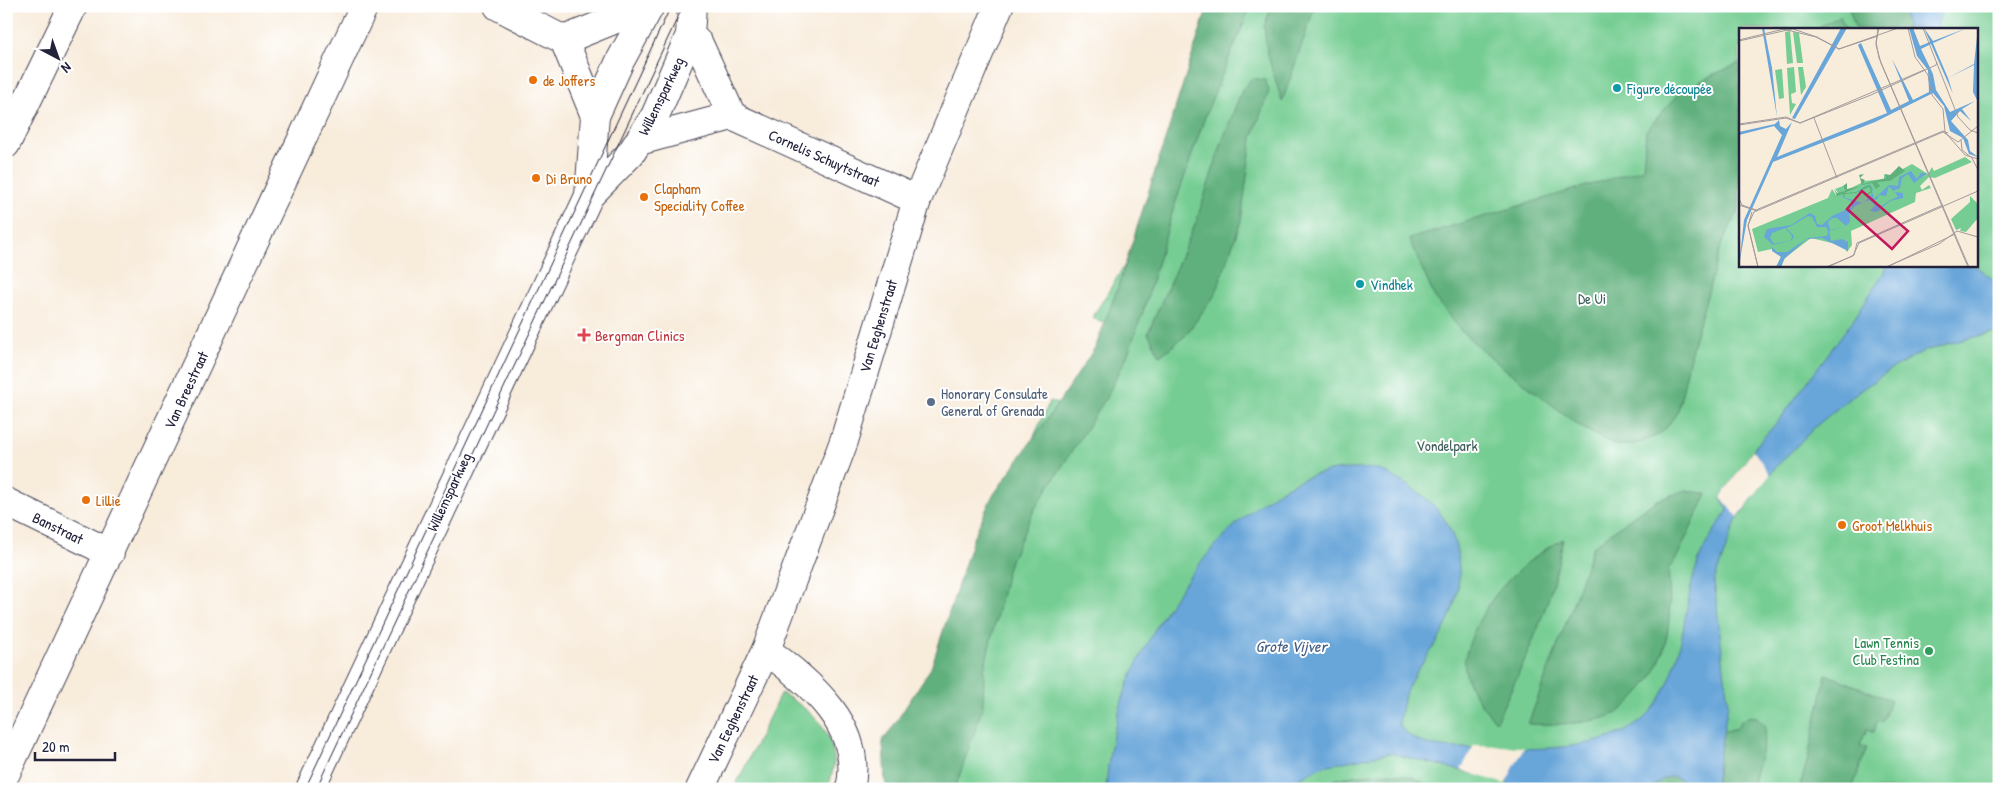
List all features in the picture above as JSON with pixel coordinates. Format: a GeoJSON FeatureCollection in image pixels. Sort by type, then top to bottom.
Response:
{"type":"FeatureCollection","features":[{"type":"Feature","properties":{"kind":"street"},"geometry":{"type":"LineString","coordinates":[[6,144],[73,6]]}},
{"type":"Feature","properties":{"kind":"street","name":"Van Breestraat"},"geometry":{"type":"LineString","coordinates":[[6,773],[364,6]]}},
{"type":"Feature","properties":{"kind":"street"},"geometry":{"type":"LineString","coordinates":[[498,6],[564,40],[594,126],[597,144],[608,153],[635,147],[732,116],[688,16]]}},
{"type":"Feature","properties":{"kind":"street","name":"Van Eeghenstraat"},"geometry":{"type":"LineString","coordinates":[[700,789],[766,650],[844,441],[917,200],[999,6]]}},
{"type":"Feature","properties":{"kind":"street"},"geometry":{"type":"LineString","coordinates":[[564,40],[648,7]]}},
{"type":"Feature","properties":{"kind":"street","name":"Willemsparkweg"},"geometry":{"type":"LineString","coordinates":[[589,196],[594,126],[620,61],[648,7]]}},
{"type":"Feature","properties":{"kind":"street","name":"Willemsparkweg"},"geometry":{"type":"LineString","coordinates":[[310,789],[538,300],[589,196],[635,147],[655,116],[688,16]]}},
{"type":"Feature","properties":{"kind":"street","name":"Cornelis Schuytstraat"},"geometry":{"type":"LineString","coordinates":[[732,116],[917,200]]}},
{"type":"Feature","properties":{"kind":"street","name":"Banstraat"},"geometry":{"type":"LineString","coordinates":[[6,502],[110,553]]}},
{"type":"Feature","properties":{"kind":"street"},"geometry":{"type":"LineString","coordinates":[[766,650],[794,671],[823,698],[835,714],[845,734],[851,753],[852,779],[850,789]]}},
{"type":"Feature","properties":{"kind":"green space"},"geometry":{"type":"Polygon","coordinates":[[[1208,6],[1251,6],[1207,111],[1172,213],[1143,312],[1127,356],[1106,398],[1034,510],[1008,567],[984,670],[983,706],[955,789],[888,789],[885,781],[883,742],[931,668],[974,536],[992,497],[1096,346],[1118,287],[1208,6]]]}},
{"type":"Feature","properties":{"kind":"green space","name":"Vondelpark"},"geometry":{"type":"Polygon","coordinates":[[[1229,6],[1999,6],[1999,789],[900,789],[888,774],[882,739],[894,731],[922,703],[1019,469],[1050,401],[1094,415],[1123,329],[1092,318],[1134,250],[1229,6]]]}},
{"type":"Feature","properties":{"kind":"green space"},"geometry":{"type":"Polygon","coordinates":[[[1272,6],[1315,6],[1282,102],[1267,52],[1264,26],[1272,6]]]}},
{"type":"Feature","properties":{"kind":"green space"},"geometry":{"type":"Polygon","coordinates":[[[1848,6],[1904,6],[1906,28],[1856,28],[1848,6]]]}},
{"type":"Feature","properties":{"kind":"green space"},"geometry":{"type":"Polygon","coordinates":[[[1840,16],[1845,28],[1817,28],[1840,16]]]}},
{"type":"Feature","properties":{"kind":"green space","name":"De Ui"},"geometry":{"type":"Polygon","coordinates":[[[1739,63],[1739,210],[1722,243],[1692,348],[1678,411],[1660,434],[1642,442],[1616,445],[1581,427],[1500,365],[1462,332],[1434,296],[1409,239],[1643,169],[1646,131],[1680,93],[1710,76],[1739,63]]]}},
{"type":"Feature","properties":{"kind":"green space"},"geometry":{"type":"Polygon","coordinates":[[[1252,78],[1265,80],[1269,91],[1252,138],[1241,221],[1215,295],[1185,336],[1160,356],[1148,333],[1196,222],[1222,142],[1242,90],[1252,78]]]}},
{"type":"Feature","properties":{"kind":"green space"},"geometry":{"type":"Polygon","coordinates":[[[1686,490],[1707,494],[1675,561],[1668,569],[1670,603],[1667,636],[1657,666],[1649,681],[1627,705],[1615,714],[1596,720],[1573,723],[1528,724],[1593,546],[1637,513],[1658,500],[1686,490]]]}},
{"type":"Feature","properties":{"kind":"green space"},"geometry":{"type":"Polygon","coordinates":[[[1563,539],[1552,587],[1536,632],[1496,721],[1481,704],[1466,676],[1465,657],[1469,646],[1486,608],[1508,581],[1534,558],[1563,539]]]}},
{"type":"Feature","properties":{"kind":"green space"},"geometry":{"type":"Polygon","coordinates":[[[1826,674],[1891,700],[1882,723],[1877,722],[1874,732],[1867,729],[1860,745],[1867,748],[1852,789],[1799,789],[1807,762],[1826,674]]]}},
{"type":"Feature","properties":{"kind":"green space"},"geometry":{"type":"Polygon","coordinates":[[[781,693],[809,712],[824,729],[829,739],[833,750],[834,762],[827,789],[734,789],[781,693]]]}},
{"type":"Feature","properties":{"kind":"green space"},"geometry":{"type":"Polygon","coordinates":[[[1750,716],[1757,717],[1766,726],[1763,746],[1751,789],[1715,789],[1722,732],[1736,728],[1741,721],[1750,716]]]}},
{"type":"Feature","properties":{"kind":"green space"},"geometry":{"type":"Polygon","coordinates":[[[1390,773],[1413,777],[1433,789],[1311,789],[1339,778],[1390,773]]]}},
{"type":"Feature","properties":{"kind":"green space"},"geometry":{"type":"Polygon","coordinates":[[[1667,776],[1679,779],[1688,789],[1650,789],[1667,776]]]}},
{"type":"Feature","properties":{"kind":"water"},"geometry":{"type":"Polygon","coordinates":[[[1904,6],[1942,6],[1937,28],[1906,28],[1904,6]]]}},
{"type":"Feature","properties":{"kind":"water","name":"Grote Vijver"},"geometry":{"type":"Polygon","coordinates":[[[1886,266],[1975,266],[1999,284],[1999,331],[1922,352],[1893,368],[1852,396],[1815,427],[1774,469],[1737,519],[1714,581],[1728,704],[1715,789],[1688,789],[1679,779],[1670,777],[1660,781],[1650,789],[1514,789],[1507,782],[1390,753],[1323,766],[1277,789],[1106,789],[1112,741],[1124,695],[1138,661],[1158,623],[1183,585],[1212,549],[1245,517],[1279,491],[1316,474],[1353,469],[1380,470],[1410,487],[1431,503],[1446,522],[1458,556],[1458,588],[1450,616],[1437,642],[1411,681],[1403,701],[1399,725],[1408,734],[1418,741],[1442,747],[1530,749],[1590,743],[1626,731],[1649,713],[1662,695],[1672,674],[1679,652],[1698,563],[1708,541],[1728,510],[1721,497],[1756,446],[1780,419],[1856,316],[1884,272],[1886,266]]]}},
{"type":"Feature","properties":{"kind":"pier"},"geometry":{"type":"Polygon","coordinates":[[[1753,450],[1770,475],[1738,517],[1721,497],[1753,450]]]}},
{"type":"Feature","properties":{"kind":"pier"},"geometry":{"type":"Polygon","coordinates":[[[1474,745],[1524,748],[1505,784],[1461,770],[1474,745]]]}},
{"type":"Feature","properties":{"kind":"tram line"},"geometry":{"type":"LineString","coordinates":[[305,789],[671,6]]}},
{"type":"Feature","properties":{"kind":"tram line"},"geometry":{"type":"LineString","coordinates":[[316,789],[683,6]]}},
{"type":"Feature","properties":{"kind":"place","name":"de Joffers"},"geometry":{"type":"Point","coordinates":[533,80]}},
{"type":"Feature","properties":{"kind":"place","name":"Figure découpée"},"geometry":{"type":"Point","coordinates":[1617,88]}},
{"type":"Feature","properties":{"kind":"place","name":"Di Bruno"},"geometry":{"type":"Point","coordinates":[536,178]}},
{"type":"Feature","properties":{"kind":"place","name":"Clapham Speciality Coffee"},"geometry":{"type":"Point","coordinates":[644,197]}},
{"type":"Feature","properties":{"kind":"place","name":"Vindhek"},"geometry":{"type":"Point","coordinates":[1360,284]}},
{"type":"Feature","properties":{"kind":"place","name":"Bergman Clinics"},"geometry":{"type":"Point","coordinates":[584,335]}},
{"type":"Feature","properties":{"kind":"place","name":"Honorary Consulate General of Grenada"},"geometry":{"type":"Point","coordinates":[931,402]}},
{"type":"Feature","properties":{"kind":"place","name":"Lillie"},"geometry":{"type":"Point","coordinates":[86,500]}},
{"type":"Feature","properties":{"kind":"place","name":"Groot Melkhuis"},"geometry":{"type":"Point","coordinates":[1842,525]}},
{"type":"Feature","properties":{"kind":"place","name":"Lawn Tennis Club Festina"},"geometry":{"type":"Point","coordinates":[1929,651]}}]}
